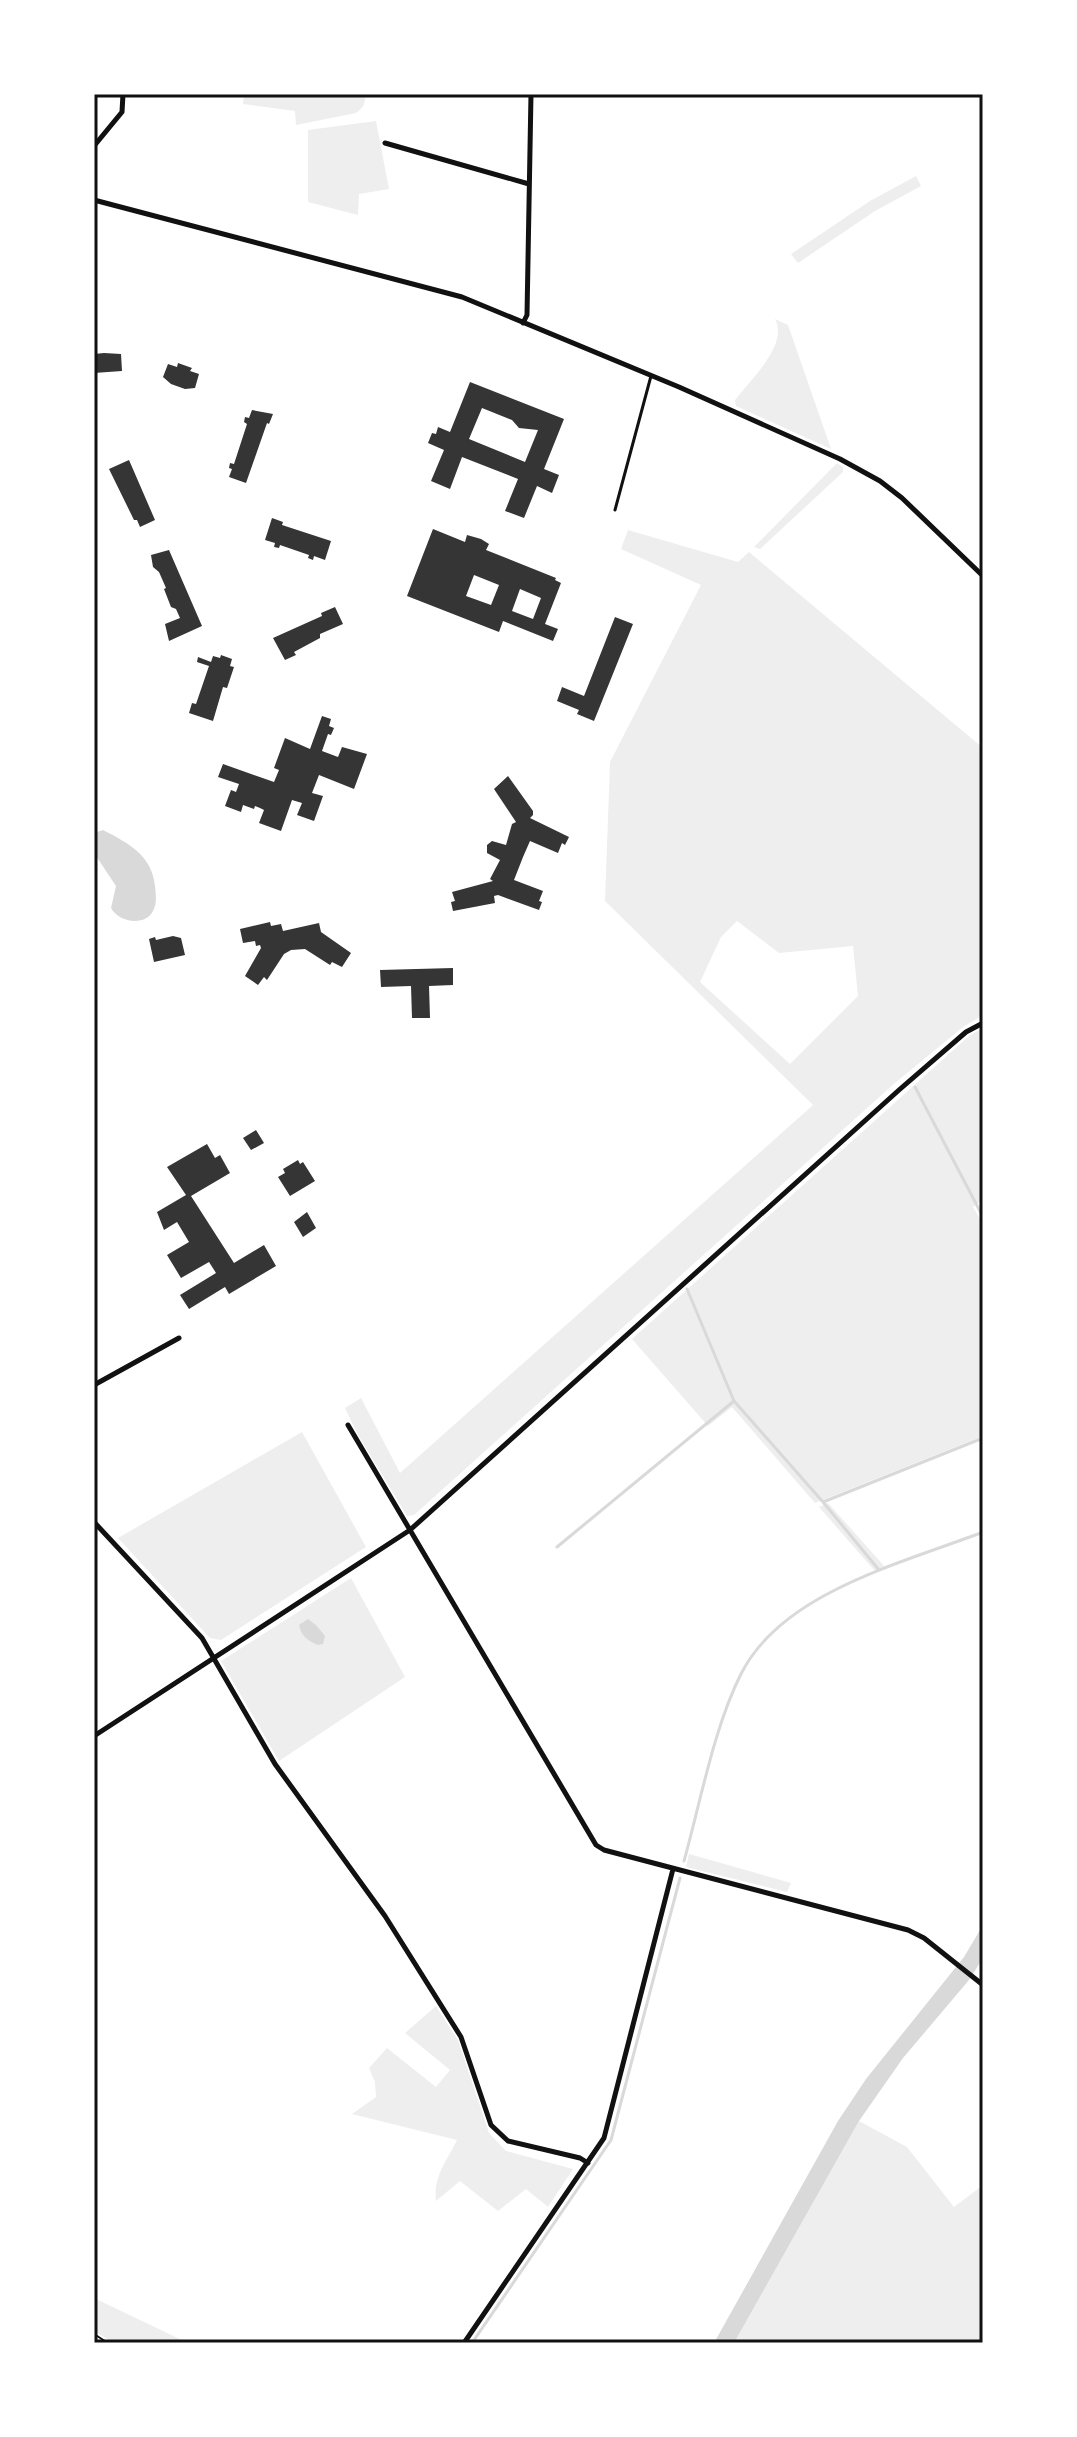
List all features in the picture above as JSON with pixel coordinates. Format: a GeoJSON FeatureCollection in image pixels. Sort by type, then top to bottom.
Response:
{"type":"FeatureCollection","features":[{"type":"Feature","properties":{"kind":"street"},"geometry":{"type":"LineString","coordinates":[[94,146],[122,112],[123,94]]}},
{"type":"Feature","properties":{"kind":"street"},"geometry":{"type":"LineString","coordinates":[[523,323],[527,315],[531,94]]}},
{"type":"Feature","properties":{"kind":"street"},"geometry":{"type":"LineString","coordinates":[[385,143],[529,184]]}},
{"type":"Feature","properties":{"kind":"street"},"geometry":{"type":"LineString","coordinates":[[94,200],[462,297],[651,376],[828,453],[880,481],[902,498],[983,576]]}},
{"type":"Feature","properties":{"kind":"street"},"geometry":{"type":"LineString","coordinates":[[94,1736],[410,1530],[899,1090],[966,1032],[983,1023]]}},
{"type":"Feature","properties":{"kind":"street"},"geometry":{"type":"LineString","coordinates":[[94,1385],[179,1338]]}},
{"type":"Feature","properties":{"kind":"street"},"geometry":{"type":"LineString","coordinates":[[348,1425],[589,1836],[604,1850],[908,1930],[924,1938],[983,1985]]}},
{"type":"Feature","properties":{"kind":"street"},"geometry":{"type":"LineString","coordinates":[[94,1522],[202,1638],[275,1764],[385,1916],[461,2037],[491,2125],[508,2141],[580,2158],[588,2163]]}},
{"type":"Feature","properties":{"kind":"street"},"geometry":{"type":"LineString","coordinates":[[464,2343],[604,2138],[673,1869]]}},
{"type":"Feature","properties":{"kind":"lane"},"geometry":{"type":"LineString","coordinates":[[615,510],[651,376]]}},
{"type":"Feature","properties":{"kind":"path"},"geometry":{"type":"LineString","coordinates":[[94,2334],[108,2343]]}},
{"type":"Feature","properties":{"kind":"shaded area"},"geometry":{"type":"Polygon","coordinates":[[[244,94],[365,94],[365,97],[364,105],[356,113],[296,125],[295,111],[243,104],[244,94]]]}},
{"type":"Feature","properties":{"kind":"shaded area"},"geometry":{"type":"Polygon","coordinates":[[[376,121],[389,189],[359,194],[358,215],[308,202],[308,130],[376,121]]]}},
{"type":"Feature","properties":{"kind":"shaded area"},"geometry":{"type":"Polygon","coordinates":[[[916,176],[921,186],[875,211],[798,263],[791,254],[870,201],[916,176]]]}},
{"type":"Feature","properties":{"kind":"shaded area"},"geometry":{"type":"Polygon","coordinates":[[[775,319],[788,325],[831,449],[736,406],[735,400],[766,362],[777,340],[775,319]]]}},
{"type":"Feature","properties":{"kind":"shaded area"},"geometry":{"type":"Polygon","coordinates":[[[837,463],[843,467],[843,472],[760,549],[754,547],[837,463]]]}},
{"type":"Feature","properties":{"kind":"shaded area"},"geometry":{"type":"Polygon","coordinates":[[[628,530],[738,562],[749,552],[983,748],[983,1015],[963,1027],[895,1083],[414,1515],[407,1516],[345,1408],[361,1398],[400,1473],[813,1105],[605,901],[610,762],[701,585],[621,549],[628,530]],[[737,921],[721,937],[700,982],[790,1064],[858,996],[853,946],[779,953],[737,921]]]}},
{"type":"Feature","properties":{"kind":"shaded area"},"geometry":{"type":"Polygon","coordinates":[[[103,830],[130,845],[149,866],[156,902],[153,911],[144,919],[132,921],[119,917],[111,908],[116,886],[94,853],[94,833],[103,830]]]}},
{"type":"Feature","properties":{"kind":"shaded area"},"geometry":{"type":"Polygon","coordinates":[[[983,1028],[983,1199],[973,1207],[983,1224],[983,1436],[815,1503],[732,1407],[708,1426],[632,1339],[969,1036],[983,1028]]]}},
{"type":"Feature","properties":{"kind":"shaded area"},"geometry":{"type":"Polygon","coordinates":[[[302,1432],[366,1547],[221,1640],[210,1638],[118,1538],[302,1432]]]}},
{"type":"Feature","properties":{"kind":"shaded area"},"geometry":{"type":"Polygon","coordinates":[[[828,1503],[885,1567],[875,1571],[819,1507],[828,1503]]]}},
{"type":"Feature","properties":{"kind":"shaded area"},"geometry":{"type":"Polygon","coordinates":[[[351,1578],[405,1677],[279,1761],[221,1661],[351,1578]]]}},
{"type":"Feature","properties":{"kind":"shaded area"},"geometry":{"type":"Polygon","coordinates":[[[308,1619],[325,1636],[323,1644],[311,1642],[301,1632],[299,1625],[308,1619]]]}},
{"type":"Feature","properties":{"kind":"shaded area"},"geometry":{"type":"Polygon","coordinates":[[[689,1854],[791,1883],[787,1892],[686,1867],[689,1854]]]}},
{"type":"Feature","properties":{"kind":"shaded area"},"geometry":{"type":"Polygon","coordinates":[[[983,1925],[983,1958],[969,1980],[903,2058],[859,2121],[734,2343],[714,2343],[838,2121],[866,2079],[964,1957],[983,1925]]]}},
{"type":"Feature","properties":{"kind":"shaded area"},"geometry":{"type":"Polygon","coordinates":[[[436,2006],[458,2040],[489,2133],[506,2151],[573,2169],[548,2207],[526,2189],[498,2211],[460,2181],[436,2201],[439,2176],[457,2140],[352,2114],[376,2097],[375,2082],[369,2068],[387,2048],[436,2087],[450,2070],[405,2033],[436,2006]]]}},
{"type":"Feature","properties":{"kind":"shaded area"},"geometry":{"type":"Polygon","coordinates":[[[859,2121],[907,2147],[954,2207],[983,2185],[983,2343],[734,2343],[859,2121]]]}},
{"type":"Feature","properties":{"kind":"shaded area"},"geometry":{"type":"Polygon","coordinates":[[[94,2298],[188,2343],[114,2343],[94,2331],[94,2298]]]}},
{"type":"Feature","properties":{"kind":"building"},"geometry":{"type":"Polygon","coordinates":[[[94,354],[121,354],[122,371],[94,373],[94,354]]]}},
{"type":"Feature","properties":{"kind":"building"},"geometry":{"type":"Polygon","coordinates":[[[178,363],[199,374],[195,388],[185,389],[163,377],[168,364],[177,367],[178,363]]]}},
{"type":"Feature","properties":{"kind":"building"},"geometry":{"type":"Polygon","coordinates":[[[470,382],[564,419],[544,469],[559,475],[552,493],[537,486],[524,518],[505,511],[518,479],[462,457],[450,489],[431,481],[444,450],[428,443],[438,427],[450,432],[470,382]],[[482,408],[469,439],[525,462],[538,430],[519,428],[512,420],[482,408]]]}},
{"type":"Feature","properties":{"kind":"building"},"geometry":{"type":"Polygon","coordinates":[[[252,410],[273,414],[246,483],[229,477],[232,469],[229,468],[230,463],[234,464],[247,424],[245,417],[249,418],[252,410]]]}},
{"type":"Feature","properties":{"kind":"building"},"geometry":{"type":"Polygon","coordinates":[[[129,460],[155,520],[140,527],[109,469],[129,460]]]}},
{"type":"Feature","properties":{"kind":"building"},"geometry":{"type":"Polygon","coordinates":[[[272,518],[283,522],[282,525],[331,541],[325,560],[314,556],[313,560],[308,558],[309,555],[280,545],[279,548],[274,547],[275,543],[265,540],[272,518]]]}},
{"type":"Feature","properties":{"kind":"building"},"geometry":{"type":"Polygon","coordinates":[[[433,529],[465,542],[467,535],[489,544],[486,550],[556,578],[561,583],[545,624],[558,629],[553,641],[503,621],[499,632],[407,596],[433,529]],[[474,575],[466,596],[491,605],[499,585],[474,575]],[[520,589],[512,611],[533,619],[541,598],[520,589]]]}},
{"type":"Feature","properties":{"kind":"building"},"geometry":{"type":"Polygon","coordinates":[[[169,550],[202,626],[169,641],[165,624],[180,618],[176,609],[171,607],[159,572],[153,567],[151,555],[169,550]]]}},
{"type":"Feature","properties":{"kind":"building"},"geometry":{"type":"Polygon","coordinates":[[[335,607],[343,624],[320,634],[320,638],[285,660],[273,638],[335,607]]]}},
{"type":"Feature","properties":{"kind":"building"},"geometry":{"type":"Polygon","coordinates":[[[615,617],[633,624],[594,721],[577,714],[579,710],[557,701],[562,687],[584,696],[615,617]]]}},
{"type":"Feature","properties":{"kind":"building"},"geometry":{"type":"Polygon","coordinates":[[[221,655],[232,659],[230,666],[234,667],[227,688],[223,687],[213,721],[189,713],[192,703],[196,704],[209,666],[197,662],[198,657],[211,662],[213,656],[220,658],[221,655]]]}},
{"type":"Feature","properties":{"kind":"building"},"geometry":{"type":"Polygon","coordinates":[[[322,716],[331,719],[329,726],[334,728],[331,735],[328,734],[322,751],[338,757],[342,747],[367,754],[354,789],[319,775],[312,793],[323,796],[314,821],[297,815],[302,803],[292,800],[281,831],[259,823],[264,810],[260,808],[243,805],[241,812],[225,806],[231,790],[236,792],[239,784],[218,777],[223,764],[274,782],[279,770],[274,768],[285,738],[310,749],[322,716]]]}},
{"type":"Feature","properties":{"kind":"building"},"geometry":{"type":"Polygon","coordinates":[[[508,776],[533,811],[530,818],[569,837],[558,853],[530,841],[523,857],[514,880],[543,891],[539,910],[498,895],[494,896],[495,903],[453,911],[451,902],[455,901],[452,892],[493,881],[490,879],[500,860],[487,853],[487,845],[492,841],[506,845],[512,824],[516,822],[494,789],[508,776]]]}},
{"type":"Feature","properties":{"kind":"building"},"geometry":{"type":"Polygon","coordinates":[[[270,922],[271,926],[281,924],[283,931],[319,923],[321,932],[351,953],[342,967],[332,962],[330,965],[305,949],[291,950],[284,954],[267,980],[264,977],[258,985],[245,976],[261,948],[260,945],[256,946],[255,941],[243,943],[240,929],[270,922]]]}},
{"type":"Feature","properties":{"kind":"building"},"geometry":{"type":"Polygon","coordinates":[[[181,938],[185,955],[154,962],[149,939],[181,938]]]}},
{"type":"Feature","properties":{"kind":"building"},"geometry":{"type":"Polygon","coordinates":[[[453,968],[453,985],[429,986],[430,1018],[412,1018],[411,986],[381,987],[380,970],[453,968]]]}},
{"type":"Feature","properties":{"kind":"building"},"geometry":{"type":"Polygon","coordinates":[[[256,1130],[264,1143],[251,1150],[243,1138],[256,1130]]]}},
{"type":"Feature","properties":{"kind":"building"},"geometry":{"type":"Polygon","coordinates":[[[207,1144],[215,1158],[220,1155],[230,1173],[191,1196],[234,1263],[264,1245],[276,1266],[229,1294],[225,1287],[189,1309],[180,1295],[216,1273],[209,1262],[181,1278],[167,1255],[189,1242],[177,1222],[164,1230],[157,1212],[186,1195],[167,1167],[207,1144]]]}},
{"type":"Feature","properties":{"kind":"building"},"geometry":{"type":"Polygon","coordinates":[[[298,1160],[300,1164],[303,1162],[315,1181],[290,1196],[278,1177],[285,1173],[283,1169],[298,1160]]]}},
{"type":"Feature","properties":{"kind":"building"},"geometry":{"type":"Polygon","coordinates":[[[307,1212],[316,1228],[303,1237],[294,1222],[307,1212]]]}},
{"type":"Feature","properties":{"kind":"waterway"},"geometry":{"type":"LineString","coordinates":[[915,1087],[983,1217]]}},
{"type":"Feature","properties":{"kind":"waterway"},"geometry":{"type":"LineString","coordinates":[[687,1289],[734,1401],[823,1502],[983,1438]]}},
{"type":"Feature","properties":{"kind":"waterway"},"geometry":{"type":"LineString","coordinates":[[557,1547],[734,1401]]}},
{"type":"Feature","properties":{"kind":"waterway"},"geometry":{"type":"LineString","coordinates":[[823,1502],[879,1570]]}},
{"type":"Feature","properties":{"kind":"waterway"},"geometry":{"type":"LineString","coordinates":[[684,1861],[708,1766],[731,1695],[760,1646],[785,1622],[814,1601],[847,1584],[983,1532]]}},
{"type":"Feature","properties":{"kind":"waterway"},"geometry":{"type":"LineString","coordinates":[[472,2343],[611,2140],[680,1878]]}}]}
